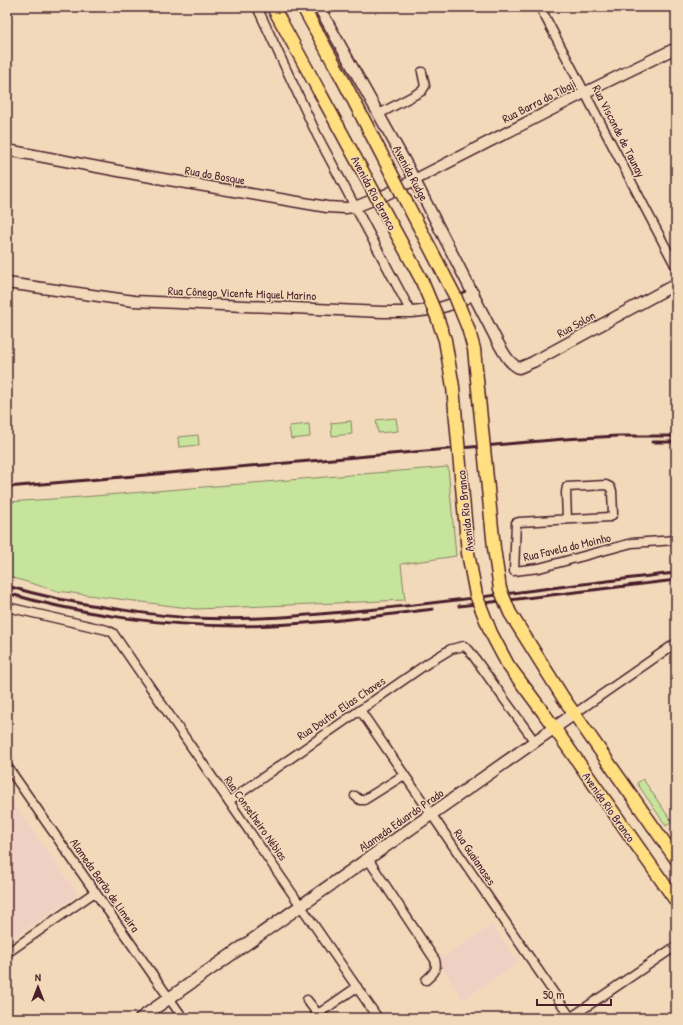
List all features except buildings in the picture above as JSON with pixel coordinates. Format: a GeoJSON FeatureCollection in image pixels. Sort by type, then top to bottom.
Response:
{"type":"FeatureCollection","features":[{"type":"Feature","properties":{"kind":"main road","name":"Avenida Rio Branco"},"geometry":{"type":"LineString","coordinates":[[273,7],[421,279],[437,317],[446,348],[453,387],[468,553],[476,595],[492,633],[508,665],[676,901]]}},
{"type":"Feature","properties":{"kind":"main road","name":"Avenida Rio Branco"},"geometry":{"type":"LineString","coordinates":[[303,7],[342,78],[455,296],[468,328],[474,349],[494,548],[500,589],[510,613],[574,714],[676,859]]}},
{"type":"Feature","properties":{"kind":"main road","name":"Alameda Eduardo Prado"},"geometry":{"type":"LineString","coordinates":[[141,1018],[574,714]]}},
{"type":"Feature","properties":{"kind":"street"},"geometry":{"type":"LineString","coordinates":[[257,7],[317,136],[411,312]]}},
{"type":"Feature","properties":{"kind":"street","name":"Avenida Rudge"},"geometry":{"type":"LineString","coordinates":[[319,7],[415,180],[497,341]]}},
{"type":"Feature","properties":{"kind":"street","name":"Rua Visconde de Taunay"},"geometry":{"type":"LineString","coordinates":[[540,7],[586,92],[676,267]]}},
{"type":"Feature","properties":{"kind":"street","name":"Rua Barra do Tibaji"},"geometry":{"type":"LineString","coordinates":[[415,180],[586,92],[676,48]]}},
{"type":"Feature","properties":{"kind":"street"},"geometry":{"type":"LineString","coordinates":[[379,114],[422,91],[425,86],[422,72]]}},
{"type":"Feature","properties":{"kind":"street","name":"Rua do Bosque"},"geometry":{"type":"LineString","coordinates":[[7,150],[140,175],[337,208],[355,207],[385,195],[415,180]]}},
{"type":"Feature","properties":{"kind":"street","name":"Rua Cônego Vicente Miguel Marino"},"geometry":{"type":"LineString","coordinates":[[7,283],[134,301],[411,312],[439,308],[474,294]]}},
{"type":"Feature","properties":{"kind":"street","name":"Rua Solon"},"geometry":{"type":"LineString","coordinates":[[497,341],[514,366],[519,368],[526,366],[676,284]]}},
{"type":"Feature","properties":{"kind":"street","name":"Rua Favela do Moinho"},"geometry":{"type":"LineString","coordinates":[[567,519],[567,488],[606,485],[610,487],[612,491],[612,516],[516,523],[514,571],[539,568],[632,543],[676,540]]}},
{"type":"Feature","properties":{"kind":"street","name":"Rua Conselheiro Nébias"},"geometry":{"type":"LineString","coordinates":[[7,607],[107,630],[113,633],[378,1018]]}},
{"type":"Feature","properties":{"kind":"street","name":"Alameda Eduardo Prado"},"geometry":{"type":"LineString","coordinates":[[574,714],[676,643]]}},
{"type":"Feature","properties":{"kind":"street","name":"Rua Doutor Elias Chaves"},"geometry":{"type":"LineString","coordinates":[[229,801],[446,652],[461,646],[466,647],[469,650],[535,742]]}},
{"type":"Feature","properties":{"kind":"street","name":"Rua Guaianases"},"geometry":{"type":"LineString","coordinates":[[360,710],[570,1018]]}},
{"type":"Feature","properties":{"kind":"street","name":"Alameda Barão de Limeira"},"geometry":{"type":"LineString","coordinates":[[7,766],[183,1018]]}},
{"type":"Feature","properties":{"kind":"street"},"geometry":{"type":"LineString","coordinates":[[355,796],[360,800],[364,800],[404,775]]}},
{"type":"Feature","properties":{"kind":"street"},"geometry":{"type":"LineString","coordinates":[[368,859],[435,960],[436,968],[432,975],[426,980]]}},
{"type":"Feature","properties":{"kind":"street"},"geometry":{"type":"LineString","coordinates":[[7,952],[95,892]]}},
{"type":"Feature","properties":{"kind":"street"},"geometry":{"type":"LineString","coordinates":[[570,1018],[676,946]]}},
{"type":"Feature","properties":{"kind":"street"},"geometry":{"type":"LineString","coordinates":[[307,1000],[315,1016],[357,987]]}},
{"type":"Feature","properties":{"kind":"shaded area"},"geometry":{"type":"Polygon","coordinates":[[[7,794],[78,895],[7,941],[7,794]]]}},
{"type":"Feature","properties":{"kind":"shaded area"},"geometry":{"type":"Polygon","coordinates":[[[492,925],[518,963],[463,1000],[438,961],[492,925]]]}},
{"type":"Feature","properties":{"kind":"green space"},"geometry":{"type":"Polygon","coordinates":[[[396,418],[398,431],[378,433],[376,420],[396,418]]]}},
{"type":"Feature","properties":{"kind":"green space"},"geometry":{"type":"Polygon","coordinates":[[[351,421],[352,434],[332,436],[331,423],[351,421]]]}},
{"type":"Feature","properties":{"kind":"green space"},"geometry":{"type":"Polygon","coordinates":[[[309,424],[310,437],[291,439],[289,426],[309,424]]]}},
{"type":"Feature","properties":{"kind":"green space"},"geometry":{"type":"Polygon","coordinates":[[[198,435],[199,445],[179,447],[178,437],[198,435]]]}},
{"type":"Feature","properties":{"kind":"green space"},"geometry":{"type":"Polygon","coordinates":[[[448,467],[456,556],[401,564],[405,600],[196,609],[57,591],[7,576],[7,502],[448,467]]]}},
{"type":"Feature","properties":{"kind":"green space"},"geometry":{"type":"Polygon","coordinates":[[[643,779],[672,822],[666,826],[637,783],[643,779]]]}},
{"type":"Feature","properties":{"kind":"railway"},"geometry":{"type":"LineString","coordinates":[[7,487],[564,439],[618,436],[676,436]]}},
{"type":"Feature","properties":{"kind":"railway"},"geometry":{"type":"LineString","coordinates":[[652,442],[676,442]]}},
{"type":"Feature","properties":{"kind":"railway"},"geometry":{"type":"LineString","coordinates":[[7,586],[71,601],[141,613],[183,617],[237,619],[302,616],[405,606],[676,573]]}},
{"type":"Feature","properties":{"kind":"railway"},"geometry":{"type":"LineString","coordinates":[[459,606],[676,580]]}},
{"type":"Feature","properties":{"kind":"railway"},"geometry":{"type":"LineString","coordinates":[[7,593],[91,613],[180,624],[261,626],[310,623],[433,609]]}}]}
